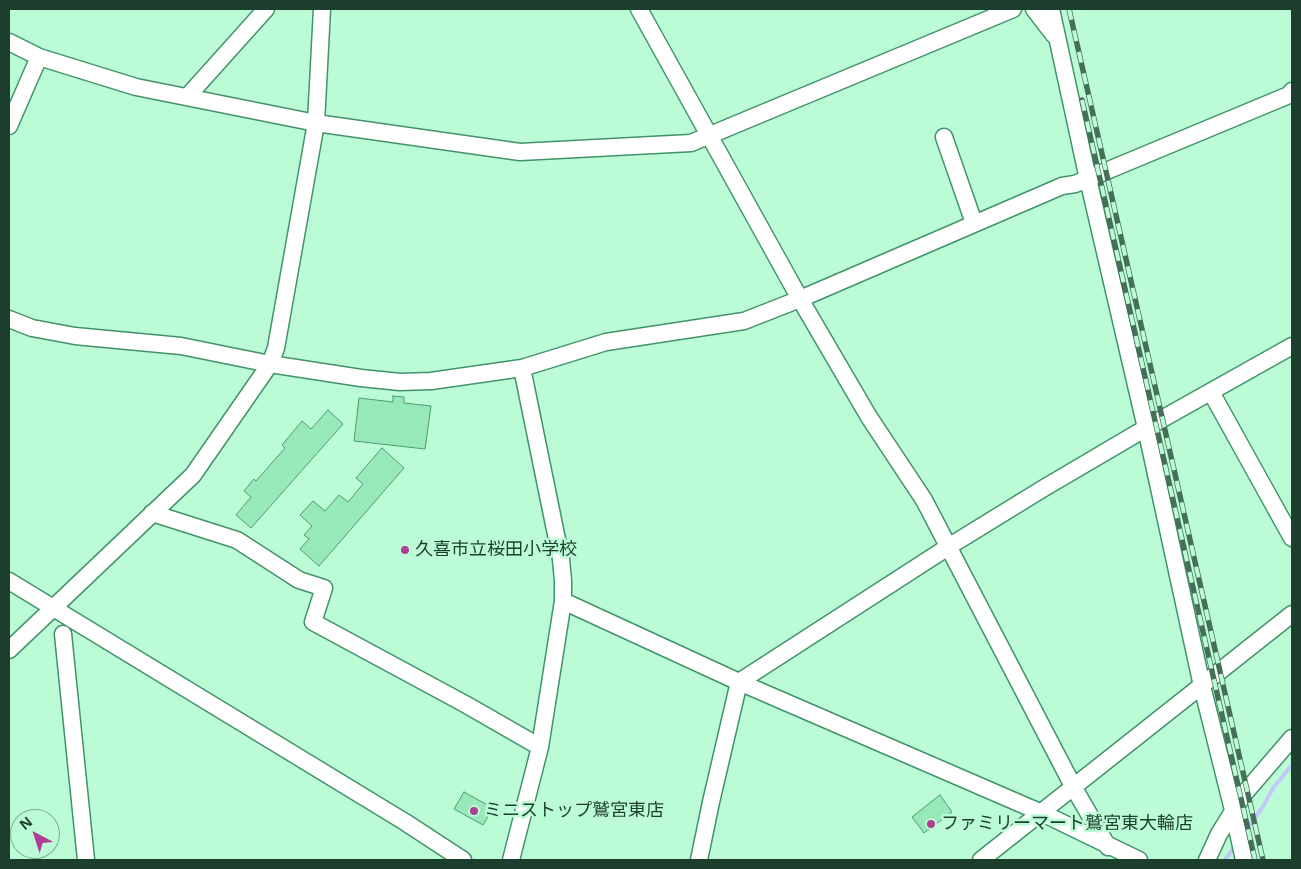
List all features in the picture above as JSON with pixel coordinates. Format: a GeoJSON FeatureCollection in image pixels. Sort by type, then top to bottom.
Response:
{"type":"FeatureCollection","features":[{"type":"Feature","properties":{"kind":"street"},"geometry":{"type":"LineString","coordinates":[[187,97],[266,9]]}},
{"type":"Feature","properties":{"kind":"street"},"geometry":{"type":"LineString","coordinates":[[9,650],[193,475],[270,364],[278,338],[316,123],[322,9]]}},
{"type":"Feature","properties":{"kind":"street"},"geometry":{"type":"LineString","coordinates":[[639,9],[800,299],[869,418],[924,500],[1074,788],[1108,847]]}},
{"type":"Feature","properties":{"kind":"street"},"geometry":{"type":"LineString","coordinates":[[9,42],[39,58],[136,87],[316,123],[520,152],[691,144],[1013,9]]}},
{"type":"Feature","properties":{"kind":"street"},"geometry":{"type":"LineString","coordinates":[[1034,9],[1059,42]]}},
{"type":"Feature","properties":{"kind":"street"},"geometry":{"type":"LineString","coordinates":[[1050,9],[1146,428],[1202,686],[1243,853]]}},
{"type":"Feature","properties":{"kind":"street"},"geometry":{"type":"LineString","coordinates":[[9,126],[39,58]]}},
{"type":"Feature","properties":{"kind":"street"},"geometry":{"type":"LineString","coordinates":[[9,319],[32,328],[75,336],[181,346],[270,364],[361,378],[417,382],[522,368],[606,342],[744,321],[800,299],[1062,186],[1074,184],[1291,95]]}},
{"type":"Feature","properties":{"kind":"street"},"geometry":{"type":"LineString","coordinates":[[944,137],[974,223]]}},
{"type":"Feature","properties":{"kind":"street"},"geometry":{"type":"LineString","coordinates":[[699,860],[739,682],[948,547],[1146,428],[1292,346]]}},
{"type":"Feature","properties":{"kind":"street"},"geometry":{"type":"LineString","coordinates":[[511,860],[540,747],[562,601],[563,581],[561,559],[522,368]]}},
{"type":"Feature","properties":{"kind":"street"},"geometry":{"type":"LineString","coordinates":[[1211,392],[1292,538]]}},
{"type":"Feature","properties":{"kind":"street"},"geometry":{"type":"LineString","coordinates":[[152,513],[237,540],[299,580],[324,588],[314,622],[540,747]]}},
{"type":"Feature","properties":{"kind":"street"},"geometry":{"type":"LineString","coordinates":[[9,581],[405,822],[462,860]]}},
{"type":"Feature","properties":{"kind":"street"},"geometry":{"type":"LineString","coordinates":[[562,601],[739,682],[1042,813],[1108,847],[1139,860]]}},
{"type":"Feature","properties":{"kind":"street"},"geometry":{"type":"LineString","coordinates":[[981,860],[1292,614]]}},
{"type":"Feature","properties":{"kind":"street"},"geometry":{"type":"LineString","coordinates":[[63,634],[86,860]]}},
{"type":"Feature","properties":{"kind":"street"},"geometry":{"type":"LineString","coordinates":[[1207,860],[1219,834],[1234,814],[1243,795],[1292,738]]}},
{"type":"Feature","properties":{"kind":"building"},"geometry":{"type":"Polygon","coordinates":[[[393,396],[404,397],[404,403],[431,406],[425,449],[354,441],[359,398],[393,402],[393,396]]]}},
{"type":"Feature","properties":{"kind":"building"},"geometry":{"type":"Polygon","coordinates":[[[328,410],[343,424],[251,528],[236,515],[251,497],[244,491],[254,479],[256,481],[285,448],[282,445],[302,421],[311,429],[328,410]]]}},
{"type":"Feature","properties":{"kind":"building"},"geometry":{"type":"Polygon","coordinates":[[[382,448],[404,468],[319,566],[300,549],[309,539],[304,535],[312,526],[300,515],[313,501],[325,511],[339,495],[348,502],[363,484],[356,478],[382,448]]]}},
{"type":"Feature","properties":{"kind":"building"},"geometry":{"type":"Polygon","coordinates":[[[464,792],[493,808],[483,825],[454,809],[464,792]]]}},
{"type":"Feature","properties":{"kind":"building"},"geometry":{"type":"Polygon","coordinates":[[[940,795],[952,812],[924,833],[912,817],[940,795]]]}},
{"type":"Feature","properties":{"kind":"waterway"},"geometry":{"type":"LineString","coordinates":[[1243,834],[1264,805],[1273,788],[1292,765]]}},
{"type":"Feature","properties":{"kind":"waterway"},"geometry":{"type":"LineString","coordinates":[[1225,860],[1235,846]]}},
{"type":"Feature","properties":{"kind":"railway"},"geometry":{"type":"LineString","coordinates":[[1069,9],[1263,860]]}},
{"type":"Feature","properties":{"kind":"railway"},"geometry":{"type":"LineString","coordinates":[[1082,100],[1255,860]]}},
{"type":"Feature","properties":{"kind":"place","name":"久喜市立桜田小学校"},"geometry":{"type":"Point","coordinates":[405,550]}},
{"type":"Feature","properties":{"kind":"place","name":"ミニストップ鷲宮東店"},"geometry":{"type":"Point","coordinates":[474,811]}},
{"type":"Feature","properties":{"kind":"place","name":"ファミリーマート鷲宮東大輪店"},"geometry":{"type":"Point","coordinates":[931,824]}}]}
